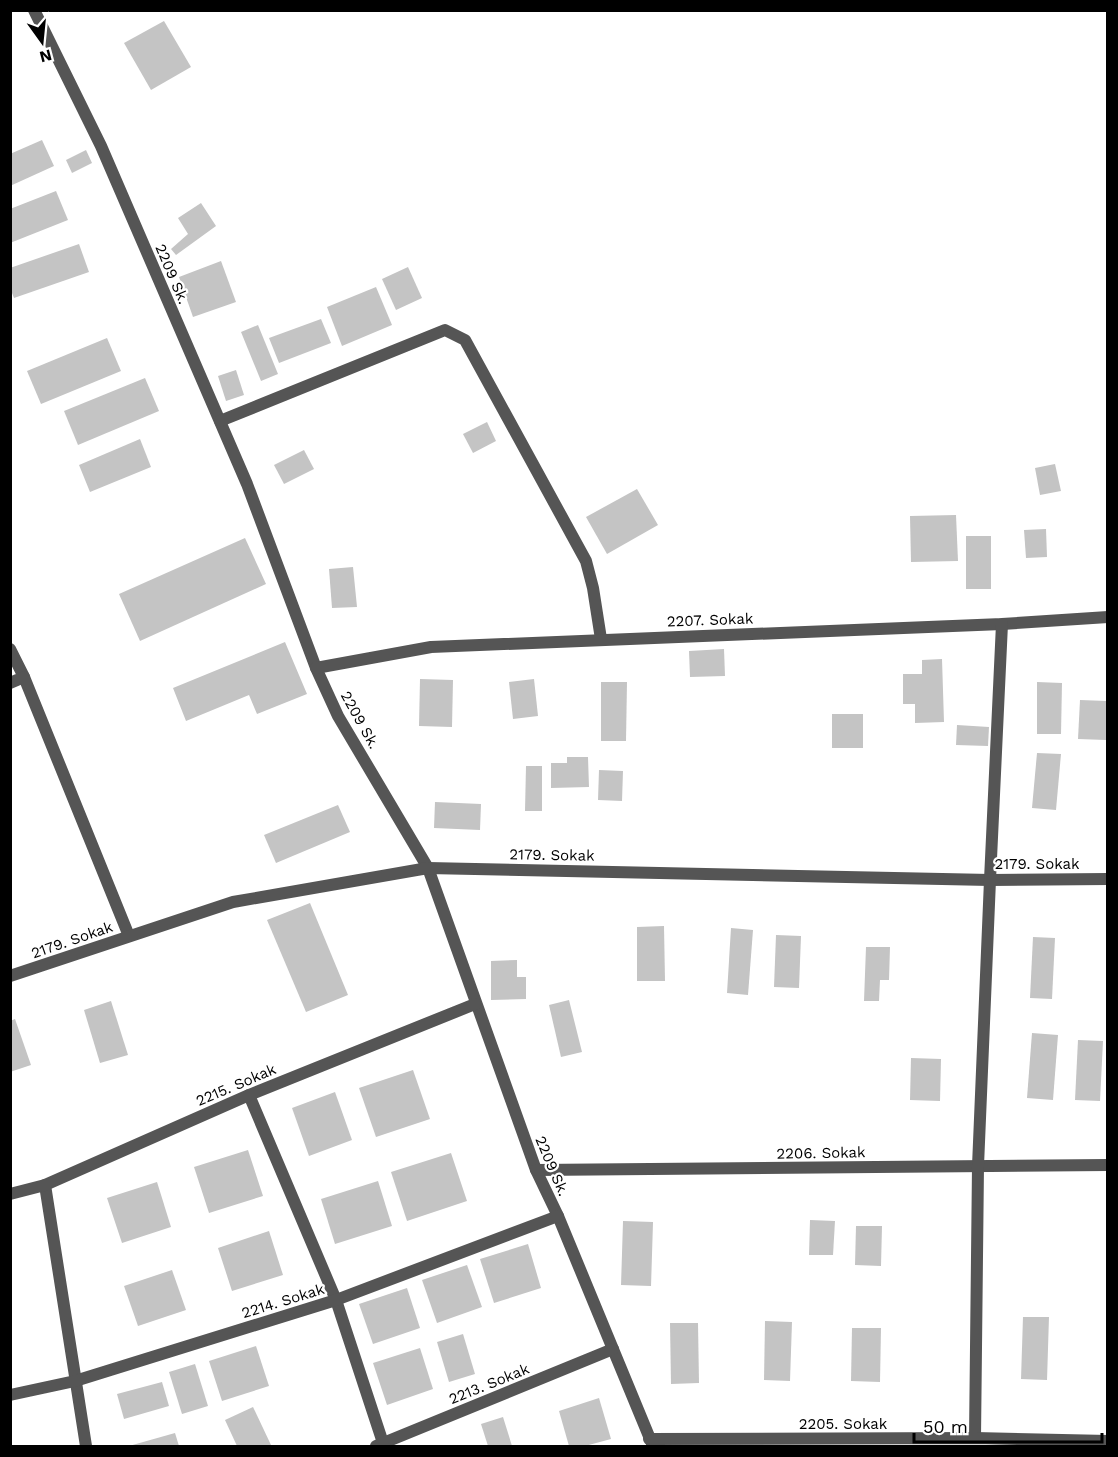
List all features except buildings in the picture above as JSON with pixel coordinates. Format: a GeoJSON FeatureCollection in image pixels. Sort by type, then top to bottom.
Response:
{"type":"FeatureCollection","features":[{"type":"Feature","properties":{"kind":"street","name":"2209 Sk."},"geometry":{"type":"LineString","coordinates":[[34,10],[101,146],[247,484],[316,668],[338,716],[428,868],[536,1170],[558,1216],[651,1443]]}},
{"type":"Feature","properties":{"kind":"street"},"geometry":{"type":"LineString","coordinates":[[220,422],[445,330],[465,340],[586,561],[601,639]]}},
{"type":"Feature","properties":{"kind":"street","name":"2207. Sokak"},"geometry":{"type":"LineString","coordinates":[[316,668],[431,647],[1002,624],[1107,617]]}},
{"type":"Feature","properties":{"kind":"street"},"geometry":{"type":"LineString","coordinates":[[975,1438],[978,1166],[1002,624]]}},
{"type":"Feature","properties":{"kind":"street"},"geometry":{"type":"LineString","coordinates":[[10,649],[24,677],[129,936]]}},
{"type":"Feature","properties":{"kind":"street"},"geometry":{"type":"LineString","coordinates":[[10,683],[24,677]]}},
{"type":"Feature","properties":{"kind":"street","name":"2179. Sokak"},"geometry":{"type":"LineString","coordinates":[[10,976],[233,902],[428,868],[990,880],[1107,879]]}},
{"type":"Feature","properties":{"kind":"street","name":"2215. Sokak"},"geometry":{"type":"LineString","coordinates":[[10,1194],[45,1185],[249,1095],[475,1004]]}},
{"type":"Feature","properties":{"kind":"street"},"geometry":{"type":"LineString","coordinates":[[249,1095],[336,1300],[381,1446]]}},
{"type":"Feature","properties":{"kind":"street","name":"2206. Sokak"},"geometry":{"type":"LineString","coordinates":[[536,1170],[1107,1165]]}},
{"type":"Feature","properties":{"kind":"street"},"geometry":{"type":"LineString","coordinates":[[45,1185],[86,1446]]}},
{"type":"Feature","properties":{"kind":"street","name":"2214. Sokak"},"geometry":{"type":"LineString","coordinates":[[10,1395],[75,1381],[336,1300],[558,1216]]}},
{"type":"Feature","properties":{"kind":"street","name":"2213. Sokak"},"geometry":{"type":"LineString","coordinates":[[381,1446],[613,1350]]}},
{"type":"Feature","properties":{"kind":"street","name":"2205. Sokak"},"geometry":{"type":"LineString","coordinates":[[651,1443],[975,1438],[1107,1442]]}}]}
